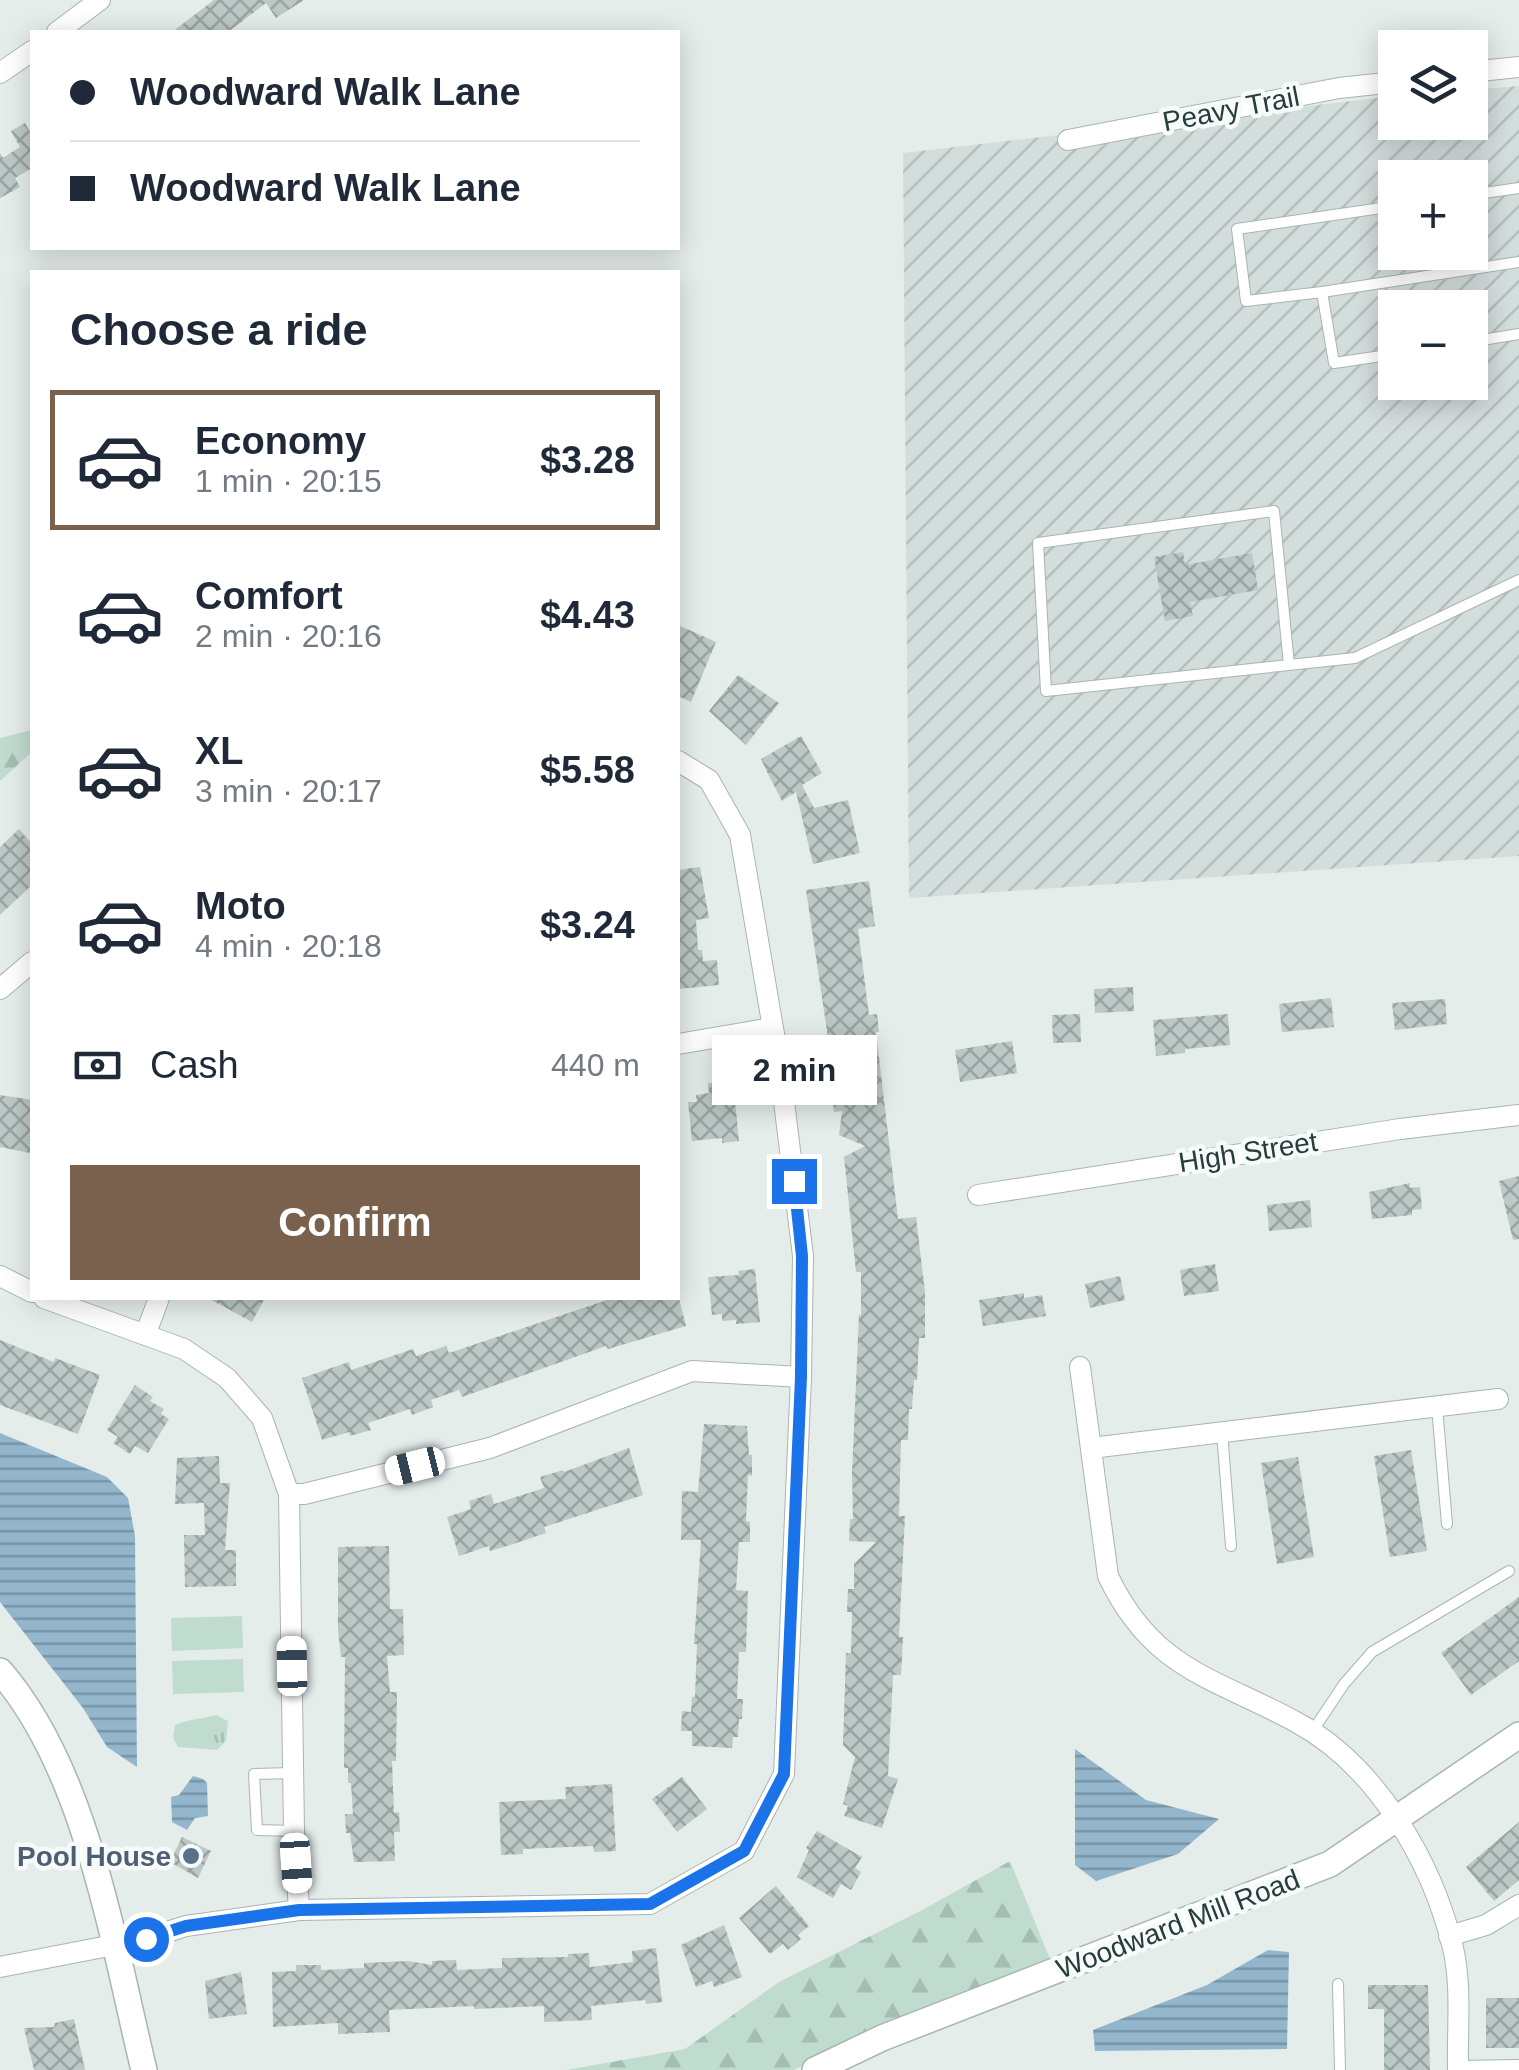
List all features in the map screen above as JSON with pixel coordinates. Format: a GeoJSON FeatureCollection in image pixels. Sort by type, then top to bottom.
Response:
{"type":"FeatureCollection","features":[{"type":"Feature","properties":{"kind":"street"},"geometry":{"type":"LineString","coordinates":[[60,30],[100,0]]}},
{"type":"Feature","properties":{"kind":"street"},"geometry":{"type":"LineString","coordinates":[[0,73],[30,52]]}},
{"type":"Feature","properties":{"kind":"street"},"geometry":{"type":"LineString","coordinates":[[1488,70],[1519,67]]}},
{"type":"Feature","properties":{"kind":"street","name":"Peavy Trail"},"geometry":{"type":"LineString","coordinates":[[1068,140],[1378,84]]}},
{"type":"Feature","properties":{"kind":"street"},"geometry":{"type":"LineString","coordinates":[[0,1967],[146,1939],[186,1926],[299,1910],[650,1904],[744,1851],[784,1774],[801,1377],[802,1256],[780,1070],[740,835],[709,780],[680,761]]}},
{"type":"Feature","properties":{"kind":"street"},"geometry":{"type":"LineString","coordinates":[[0,989],[30,964]]}},
{"type":"Feature","properties":{"kind":"street"},"geometry":{"type":"LineString","coordinates":[[680,1044],[772,1028]]}},
{"type":"Feature","properties":{"kind":"street","name":"High Street"},"geometry":{"type":"LineString","coordinates":[[978,1195],[1519,1114]]}},
{"type":"Feature","properties":{"kind":"street"},"geometry":{"type":"LineString","coordinates":[[0,1276],[30,1291]]}},
{"type":"Feature","properties":{"kind":"street"},"geometry":{"type":"LineString","coordinates":[[50,1300],[184,1350],[227,1378],[262,1418],[289,1494],[294,1831],[299,1910]]}},
{"type":"Feature","properties":{"kind":"street"},"geometry":{"type":"LineString","coordinates":[[146,1333],[158,1300]]}},
{"type":"Feature","properties":{"kind":"street"},"geometry":{"type":"LineString","coordinates":[[1080,1367],[1108,1576],[1137,1626],[1161,1651],[1191,1672],[1332,1744],[1398,1818],[1436,1892],[1454,1951],[1458,2068]]}},
{"type":"Feature","properties":{"kind":"street"},"geometry":{"type":"LineString","coordinates":[[289,1494],[304,1494],[490,1448],[692,1371],[801,1377]]}},
{"type":"Feature","properties":{"kind":"street"},"geometry":{"type":"LineString","coordinates":[[1091,1448],[1498,1399]]}},
{"type":"Feature","properties":{"kind":"street"},"geometry":{"type":"LineString","coordinates":[[0,1671],[24,1698],[62,1771],[88,1850],[144,2070]]}},
{"type":"Feature","properties":{"kind":"street","name":"Woodward Mill Road"},"geometry":{"type":"LineString","coordinates":[[814,2070],[882,2038],[1330,1864],[1519,1735]]}},
{"type":"Feature","properties":{"kind":"street"},"geometry":{"type":"LineString","coordinates":[[1449,1936],[1486,1925],[1519,1905]]}},
{"type":"Feature","properties":{"kind":"lane"},"geometry":{"type":"LineString","coordinates":[[1488,192],[1519,188]]}},
{"type":"Feature","properties":{"kind":"lane"},"geometry":{"type":"LineString","coordinates":[[1378,209],[1238,230],[1246,301],[1519,262]]}},
{"type":"Feature","properties":{"kind":"lane"},"geometry":{"type":"LineString","coordinates":[[1322,292],[1334,363],[1378,357]]}},
{"type":"Feature","properties":{"kind":"lane"},"geometry":{"type":"LineString","coordinates":[[1488,339],[1519,334]]}},
{"type":"Feature","properties":{"kind":"lane"},"geometry":{"type":"LineString","coordinates":[[1289,664],[1274,512],[1038,543],[1046,691],[1355,658],[1519,580]]}},
{"type":"Feature","properties":{"kind":"lane"},"geometry":{"type":"LineString","coordinates":[[1437,1406],[1448,1524]]}},
{"type":"Feature","properties":{"kind":"lane"},"geometry":{"type":"LineString","coordinates":[[1222,1432],[1232,1546]]}},
{"type":"Feature","properties":{"kind":"lane"},"geometry":{"type":"LineString","coordinates":[[1312,1732],[1344,1684],[1372,1652],[1509,1571]]}},
{"type":"Feature","properties":{"kind":"lane"},"geometry":{"type":"LineString","coordinates":[[293,1773],[254,1774],[257,1830],[294,1831]]}},
{"type":"Feature","properties":{"kind":"lane"},"geometry":{"type":"LineString","coordinates":[[1338,1984],[1340,2070]]}},
{"type":"Feature","properties":{"kind":"lane"},"geometry":{"type":"LineString","coordinates":[[1458,2068],[1519,2064]]}},
{"type":"Feature","properties":{"kind":"shaded area"},"geometry":{"type":"Polygon","coordinates":[[[1519,86],[1519,856],[909,898],[903,153],[1378,98],[1378,140],[1488,140],[1488,89],[1519,86]]]}},
{"type":"Feature","properties":{"kind":"green space"},"geometry":{"type":"Polygon","coordinates":[[[30,730],[30,754],[0,781],[0,738],[30,730]]]}},
{"type":"Feature","properties":{"kind":"green space"},"geometry":{"type":"Polygon","coordinates":[[[242,1616],[243,1648],[172,1651],[171,1618],[242,1616]]]}},
{"type":"Feature","properties":{"kind":"green space"},"geometry":{"type":"Polygon","coordinates":[[[243,1659],[244,1692],[173,1694],[172,1661],[243,1659]]]}},
{"type":"Feature","properties":{"kind":"green space"},"geometry":{"type":"Polygon","coordinates":[[[216,1715],[228,1721],[226,1741],[217,1750],[178,1747],[173,1738],[175,1725],[216,1715]]]}},
{"type":"Feature","properties":{"kind":"green space"},"geometry":{"type":"Polygon","coordinates":[[[1010,1861],[1050,1959],[865,2033],[794,2070],[566,2070],[685,2049],[779,1982],[1010,1861]]]}},
{"type":"Feature","properties":{"kind":"water"},"geometry":{"type":"Polygon","coordinates":[[[0,1433],[107,1477],[128,1498],[135,1536],[137,1767],[107,1747],[83,1708],[0,1602],[0,1433]]]}},
{"type":"Feature","properties":{"kind":"water"},"geometry":{"type":"Polygon","coordinates":[[[1075,1749],[1146,1800],[1219,1819],[1178,1854],[1096,1881],[1075,1865],[1075,1749]]]}},
{"type":"Feature","properties":{"kind":"water"},"geometry":{"type":"Polygon","coordinates":[[[193,1776],[207,1783],[208,1816],[195,1818],[187,1830],[172,1822],[171,1797],[179,1795],[193,1776]]]}},
{"type":"Feature","properties":{"kind":"water"},"geometry":{"type":"Polygon","coordinates":[[[1268,1950],[1289,1952],[1287,2049],[1095,2051],[1093,2030],[1207,1985],[1268,1950]]]}},
{"type":"Feature","properties":{"kind":"building"},"geometry":{"type":"Polygon","coordinates":[[[214,0],[304,0],[276,18],[266,3],[231,30],[175,30],[214,0]]]}},
{"type":"Feature","properties":{"kind":"building"},"geometry":{"type":"Polygon","coordinates":[[[25,123],[30,132],[30,169],[15,178],[20,187],[0,198],[0,153],[3,158],[20,147],[11,131],[25,123]]]}},
{"type":"Feature","properties":{"kind":"building"},"geometry":{"type":"Polygon","coordinates":[[[1183,552],[1185,565],[1252,553],[1258,590],[1190,602],[1193,616],[1165,621],[1154,557],[1183,552]]]}},
{"type":"Feature","properties":{"kind":"building"},"geometry":{"type":"Polygon","coordinates":[[[680,626],[716,642],[691,702],[680,697],[680,626]]]}},
{"type":"Feature","properties":{"kind":"building"},"geometry":{"type":"Polygon","coordinates":[[[738,675],[779,703],[746,745],[709,711],[738,675]]]}},
{"type":"Feature","properties":{"kind":"building"},"geometry":{"type":"Polygon","coordinates":[[[801,736],[822,773],[802,785],[814,808],[848,800],[860,853],[813,864],[796,792],[782,801],[761,759],[801,736]]]}},
{"type":"Feature","properties":{"kind":"building"},"geometry":{"type":"Polygon","coordinates":[[[19,829],[30,842],[30,887],[0,915],[0,847],[19,829]]]}},
{"type":"Feature","properties":{"kind":"building"},"geometry":{"type":"Polygon","coordinates":[[[700,867],[709,918],[696,920],[698,950],[702,950],[703,961],[717,960],[719,985],[680,989],[680,870],[700,867]]]}},
{"type":"Feature","properties":{"kind":"building"},"geometry":{"type":"Polygon","coordinates":[[[869,881],[875,926],[858,929],[869,1015],[877,1014],[898,1219],[916,1217],[925,1292],[925,1338],[919,1338],[908,1440],[901,1440],[899,1516],[905,1516],[899,1637],[903,1637],[901,1675],[893,1675],[888,1776],[898,1779],[882,1828],[844,1816],[848,1806],[843,1804],[855,1757],[843,1745],[846,1653],[851,1653],[848,1589],[854,1589],[854,1564],[876,1542],[849,1541],[853,1519],[861,1272],[856,1272],[844,1157],[865,1146],[839,1135],[842,1111],[834,1112],[831,1086],[835,1085],[806,890],[869,881]]]}},
{"type":"Feature","properties":{"kind":"building"},"geometry":{"type":"Polygon","coordinates":[[[1133,987],[1134,1011],[1095,1013],[1094,989],[1133,987]]]}},
{"type":"Feature","properties":{"kind":"building"},"geometry":{"type":"Polygon","coordinates":[[[1331,998],[1334,1027],[1282,1032],[1279,1004],[1331,998]]]}},
{"type":"Feature","properties":{"kind":"building"},"geometry":{"type":"Polygon","coordinates":[[[1445,999],[1447,1024],[1395,1030],[1392,1003],[1445,999]]]}},
{"type":"Feature","properties":{"kind":"building"},"geometry":{"type":"Polygon","coordinates":[[[1080,1014],[1081,1042],[1053,1043],[1052,1015],[1080,1014]]]}},
{"type":"Feature","properties":{"kind":"building"},"geometry":{"type":"Polygon","coordinates":[[[1228,1014],[1230,1045],[1156,1056],[1153,1020],[1228,1014]]]}},
{"type":"Feature","properties":{"kind":"building"},"geometry":{"type":"Polygon","coordinates":[[[1012,1041],[1017,1073],[960,1082],[955,1050],[1012,1041]]]}},
{"type":"Feature","properties":{"kind":"building"},"geometry":{"type":"Polygon","coordinates":[[[733,1080],[739,1141],[692,1141],[688,1102],[697,1102],[696,1095],[709,1093],[708,1083],[733,1080]]]}},
{"type":"Feature","properties":{"kind":"building"},"geometry":{"type":"Polygon","coordinates":[[[0,1095],[30,1100],[30,1153],[0,1147],[0,1095]]]}},
{"type":"Feature","properties":{"kind":"building"},"geometry":{"type":"Polygon","coordinates":[[[1519,1176],[1519,1239],[1513,1240],[1499,1181],[1519,1176]]]}},
{"type":"Feature","properties":{"kind":"building"},"geometry":{"type":"Polygon","coordinates":[[[1410,1183],[1410,1188],[1420,1187],[1422,1209],[1412,1210],[1412,1215],[1372,1219],[1369,1192],[1410,1183]]]}},
{"type":"Feature","properties":{"kind":"building"},"geometry":{"type":"Polygon","coordinates":[[[1310,1200],[1312,1227],[1269,1231],[1267,1205],[1310,1200]]]}},
{"type":"Feature","properties":{"kind":"building"},"geometry":{"type":"Polygon","coordinates":[[[1215,1264],[1219,1291],[1184,1296],[1180,1270],[1215,1264]]]}},
{"type":"Feature","properties":{"kind":"building"},"geometry":{"type":"Polygon","coordinates":[[[755,1269],[760,1322],[736,1324],[736,1320],[722,1321],[722,1314],[712,1315],[708,1277],[739,1275],[738,1271],[755,1269]]]}},
{"type":"Feature","properties":{"kind":"building"},"geometry":{"type":"Polygon","coordinates":[[[1120,1276],[1125,1300],[1090,1308],[1085,1284],[1120,1276]]]}},
{"type":"Feature","properties":{"kind":"building"},"geometry":{"type":"Polygon","coordinates":[[[1024,1293],[1024,1298],[1042,1295],[1046,1316],[983,1326],[979,1300],[1024,1293]]]}},
{"type":"Feature","properties":{"kind":"building"},"geometry":{"type":"Polygon","coordinates":[[[212,1300],[264,1300],[252,1322],[212,1300]]]}},
{"type":"Feature","properties":{"kind":"building"},"geometry":{"type":"Polygon","coordinates":[[[607,1300],[680,1300],[686,1326],[608,1349],[606,1346],[462,1397],[459,1390],[431,1400],[433,1407],[412,1415],[410,1409],[368,1423],[371,1430],[322,1440],[302,1378],[349,1362],[351,1370],[413,1349],[416,1356],[446,1346],[449,1353],[607,1300]]]}},
{"type":"Feature","properties":{"kind":"building"},"geometry":{"type":"Polygon","coordinates":[[[0,1340],[100,1375],[78,1434],[0,1405],[0,1340]]]}},
{"type":"Feature","properties":{"kind":"building"},"geometry":{"type":"Polygon","coordinates":[[[135,1385],[153,1397],[150,1401],[164,1409],[161,1414],[169,1419],[148,1453],[135,1446],[130,1454],[113,1443],[118,1437],[107,1430],[135,1385]]]}},
{"type":"Feature","properties":{"kind":"building"},"geometry":{"type":"Polygon","coordinates":[[[704,1424],[747,1426],[752,1455],[746,1521],[750,1522],[750,1542],[739,1542],[736,1590],[748,1591],[746,1652],[739,1652],[737,1699],[743,1699],[742,1719],[732,1748],[692,1746],[692,1731],[681,1731],[682,1711],[691,1712],[695,1697],[694,1644],[701,1540],[681,1540],[682,1491],[698,1492],[704,1424]]]}},
{"type":"Feature","properties":{"kind":"building"},"geometry":{"type":"Polygon","coordinates":[[[629,1448],[643,1495],[544,1527],[546,1533],[507,1546],[490,1551],[489,1546],[459,1556],[447,1517],[471,1509],[469,1501],[491,1494],[494,1504],[544,1488],[540,1477],[629,1448]]]}},
{"type":"Feature","properties":{"kind":"building"},"geometry":{"type":"Polygon","coordinates":[[[1411,1450],[1427,1551],[1390,1557],[1374,1456],[1411,1450]]]}},
{"type":"Feature","properties":{"kind":"building"},"geometry":{"type":"Polygon","coordinates":[[[219,1456],[220,1483],[230,1483],[225,1550],[236,1550],[236,1586],[185,1587],[184,1535],[205,1535],[204,1503],[175,1504],[177,1458],[219,1456]]]}},
{"type":"Feature","properties":{"kind":"building"},"geometry":{"type":"Polygon","coordinates":[[[1298,1457],[1314,1557],[1277,1564],[1261,1463],[1298,1457]]]}},
{"type":"Feature","properties":{"kind":"building"},"geometry":{"type":"Polygon","coordinates":[[[389,1546],[390,1609],[403,1609],[404,1655],[387,1656],[390,1692],[397,1692],[396,1761],[392,1761],[394,1813],[399,1812],[400,1832],[394,1832],[395,1861],[354,1862],[345,1814],[353,1814],[351,1783],[348,1768],[344,1768],[345,1657],[341,1657],[338,1630],[338,1547],[389,1546]]]}},
{"type":"Feature","properties":{"kind":"building"},"geometry":{"type":"Polygon","coordinates":[[[1519,1597],[1519,1661],[1471,1695],[1441,1653],[1519,1597]]]}},
{"type":"Feature","properties":{"kind":"building"},"geometry":{"type":"Polygon","coordinates":[[[682,1777],[707,1809],[677,1832],[652,1799],[682,1777]]]}},
{"type":"Feature","properties":{"kind":"building"},"geometry":{"type":"Polygon","coordinates":[[[612,1784],[616,1851],[594,1852],[593,1846],[523,1849],[523,1854],[501,1855],[499,1802],[566,1799],[565,1787],[612,1784]]]}},
{"type":"Feature","properties":{"kind":"building"},"geometry":{"type":"Polygon","coordinates":[[[1519,1822],[1519,1880],[1494,1901],[1466,1867],[1519,1822]]]}},
{"type":"Feature","properties":{"kind":"building"},"geometry":{"type":"Polygon","coordinates":[[[817,1831],[862,1857],[855,1868],[861,1872],[851,1890],[841,1884],[833,1898],[797,1877],[809,1850],[806,1848],[817,1831]]]}},
{"type":"Feature","properties":{"kind":"building","name":"Pool House"},"geometry":{"type":"Polygon","coordinates":[[[182,1837],[211,1851],[198,1878],[170,1862],[182,1837]]]}},
{"type":"Feature","properties":{"kind":"building"},"geometry":{"type":"Polygon","coordinates":[[[776,1886],[809,1926],[788,1950],[783,1944],[770,1954],[739,1918],[776,1886]]]}},
{"type":"Feature","properties":{"kind":"building"},"geometry":{"type":"Polygon","coordinates":[[[724,1925],[742,1977],[714,1987],[712,1981],[696,1987],[681,1945],[724,1925]]]}},
{"type":"Feature","properties":{"kind":"building"},"geometry":{"type":"Polygon","coordinates":[[[656,1948],[662,2002],[591,2006],[592,2020],[544,2022],[544,2006],[474,2006],[389,2010],[390,2032],[338,2034],[338,2023],[273,2027],[272,1972],[296,1971],[296,1965],[321,1965],[321,1970],[364,1968],[364,1963],[408,1961],[432,1965],[432,1961],[456,1960],[457,1970],[502,1968],[502,1958],[589,1953],[590,1967],[633,1962],[632,1951],[656,1948]]]}},
{"type":"Feature","properties":{"kind":"building"},"geometry":{"type":"Polygon","coordinates":[[[241,1972],[247,2014],[209,2019],[205,1981],[241,1972]]]}},
{"type":"Feature","properties":{"kind":"building"},"geometry":{"type":"Polygon","coordinates":[[[1368,1985],[1428,1985],[1430,2070],[1384,2070],[1384,2009],[1368,2009],[1368,1985]]]}},
{"type":"Feature","properties":{"kind":"building"},"geometry":{"type":"Polygon","coordinates":[[[1486,1998],[1519,1998],[1519,2048],[1486,2048],[1486,1998]]]}},
{"type":"Feature","properties":{"kind":"building"},"geometry":{"type":"Polygon","coordinates":[[[74,2019],[85,2070],[34,2070],[24,2028],[54,2027],[55,2023],[74,2019]]]}},
{"type":"Feature","properties":{"kind":"place","name":"Pool House"},"geometry":{"type":"Point","coordinates":[191,1856]}},
{"type":"Feature","properties":{"kind":"route"},"geometry":{"type":"LineString","coordinates":[[146,1939],[186,1926],[299,1910],[650,1904],[744,1851],[784,1774],[801,1377],[802,1256],[794,1181]]}}]}
